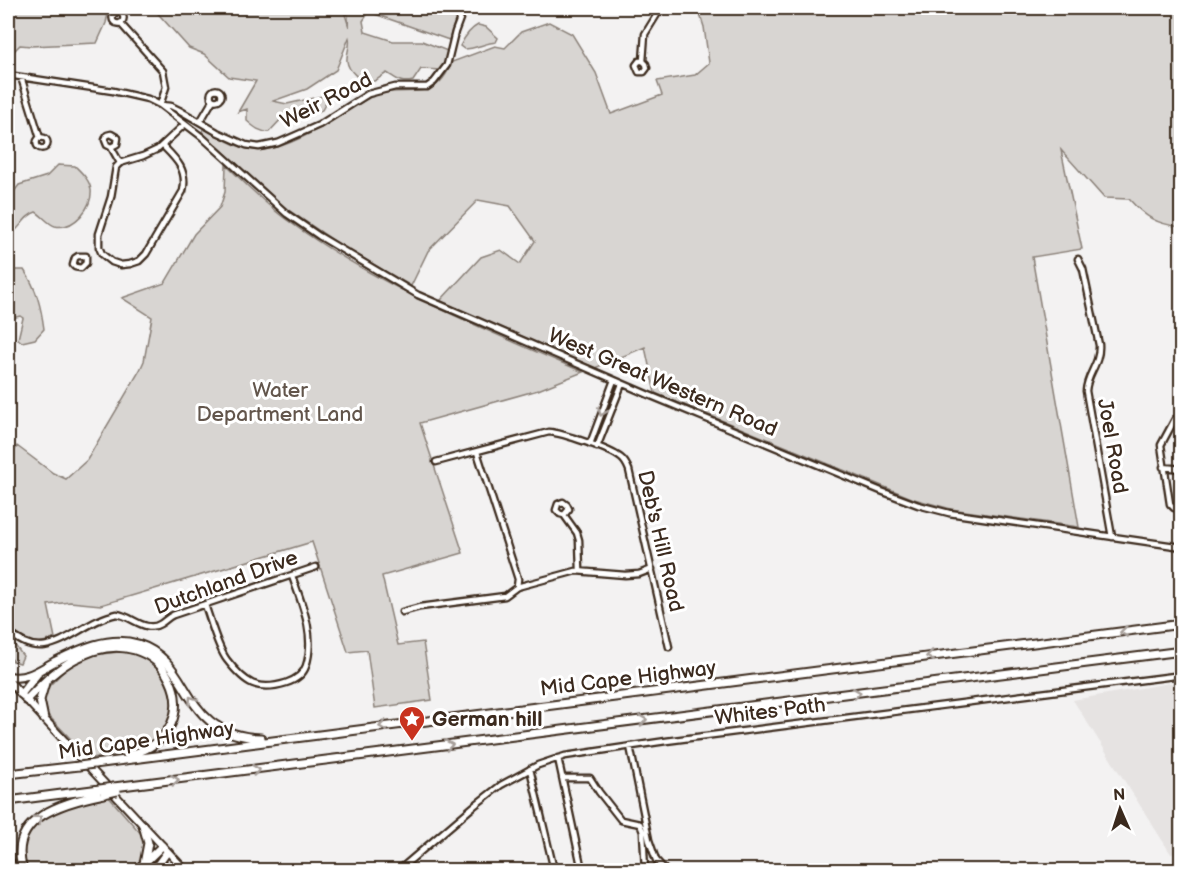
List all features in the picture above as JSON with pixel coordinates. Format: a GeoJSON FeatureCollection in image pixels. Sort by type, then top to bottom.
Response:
{"type":"FeatureCollection","features":[{"type":"Feature","properties":{"kind":"highway","name":"Mid Cape Highway"},"geometry":{"type":"LineString","coordinates":[[8,774],[92,766],[278,739],[1182,624]]}},
{"type":"Feature","properties":{"kind":"highway"},"geometry":{"type":"LineString","coordinates":[[8,678],[21,678],[93,645],[113,642],[137,644],[152,650],[164,661],[200,712],[216,727],[239,736],[278,739]]}},
{"type":"Feature","properties":{"kind":"highway"},"geometry":{"type":"LineString","coordinates":[[23,697],[64,666],[92,651],[114,647],[130,648],[148,655],[159,663],[169,676],[175,705],[171,724],[164,735],[156,744],[139,752],[92,766]]}},
{"type":"Feature","properties":{"kind":"highway","name":"Mid Cape Highway"},"geometry":{"type":"LineString","coordinates":[[8,801],[102,792],[152,783],[1182,651]]}},
{"type":"Feature","properties":{"kind":"highway"},"geometry":{"type":"LineString","coordinates":[[23,697],[41,670]]}},
{"type":"Feature","properties":{"kind":"highway"},"geometry":{"type":"LineString","coordinates":[[44,719],[40,700],[46,681]]}},
{"type":"Feature","properties":{"kind":"highway"},"geometry":{"type":"LineString","coordinates":[[23,870],[20,858],[21,843],[33,822],[56,807],[102,792]]}},
{"type":"Feature","properties":{"kind":"highway"},"geometry":{"type":"LineString","coordinates":[[142,825],[148,843],[144,864]]}},
{"type":"Feature","properties":{"kind":"highway"},"geometry":{"type":"LineString","coordinates":[[137,870],[165,849]]}},
{"type":"Feature","properties":{"kind":"highway"},"geometry":{"type":"LineString","coordinates":[[154,870],[165,849]]}},
{"type":"Feature","properties":{"kind":"highway"},"geometry":{"type":"LineString","coordinates":[[8,858],[15,870]]}},
{"type":"Feature","properties":{"kind":"highway"},"geometry":{"type":"LineString","coordinates":[[162,870],[180,870]]}},
{"type":"Feature","properties":{"kind":"main road"},"geometry":{"type":"LineString","coordinates":[[8,678],[23,697],[92,766],[142,825],[185,870]]}},
{"type":"Feature","properties":{"kind":"street","name":"Weir Road"},"geometry":{"type":"LineString","coordinates":[[160,105],[171,106],[217,132],[246,145],[267,146],[319,125],[362,97],[374,92],[395,87],[427,87],[438,79],[447,65],[464,8]]}},
{"type":"Feature","properties":{"kind":"street"},"geometry":{"type":"LineString","coordinates":[[643,61],[645,34],[661,8]]}},
{"type":"Feature","properties":{"kind":"street"},"geometry":{"type":"LineString","coordinates":[[120,23],[163,71],[166,87],[160,105]]}},
{"type":"Feature","properties":{"kind":"street","name":"Weir Road"},"geometry":{"type":"LineString","coordinates":[[8,75],[129,93],[160,105],[184,124]]}},
{"type":"Feature","properties":{"kind":"street"},"geometry":{"type":"LineString","coordinates":[[21,77],[40,138]]}},
{"type":"Feature","properties":{"kind":"street"},"geometry":{"type":"LineString","coordinates":[[200,122],[213,100]]}},
{"type":"Feature","properties":{"kind":"street"},"geometry":{"type":"LineString","coordinates":[[163,146],[180,165],[185,175],[185,186],[179,200],[140,261],[117,264],[107,259],[100,251],[100,231],[111,197],[115,172],[120,163],[143,156],[163,146],[184,124]]}},
{"type":"Feature","properties":{"kind":"street","name":"West Great Western Road"},"geometry":{"type":"LineString","coordinates":[[184,124],[218,150],[286,214],[353,257],[430,301],[622,384],[918,505],[970,517],[1182,547]]}},
{"type":"Feature","properties":{"kind":"street"},"geometry":{"type":"LineString","coordinates":[[111,147],[120,163]]}},
{"type":"Feature","properties":{"kind":"street"},"geometry":{"type":"LineString","coordinates":[[86,256],[100,251]]}},
{"type":"Feature","properties":{"kind":"street","name":"Joel Road"},"geometry":{"type":"LineString","coordinates":[[1077,259],[1083,269],[1099,345],[1098,362],[1086,385],[1086,391],[1112,537]]}},
{"type":"Feature","properties":{"kind":"street"},"geometry":{"type":"LineString","coordinates":[[590,444],[614,380]]}},
{"type":"Feature","properties":{"kind":"street"},"geometry":{"type":"LineString","coordinates":[[597,447],[622,384]]}},
{"type":"Feature","properties":{"kind":"street"},"geometry":{"type":"LineString","coordinates":[[1176,419],[1161,445],[1170,504],[1182,510]]}},
{"type":"Feature","properties":{"kind":"street","name":"Deb's Hill Road"},"geometry":{"type":"LineString","coordinates":[[436,462],[549,432],[590,444],[618,456],[627,466],[669,647]]}},
{"type":"Feature","properties":{"kind":"street"},"geometry":{"type":"LineString","coordinates":[[477,452],[518,579],[517,587]]}},
{"type":"Feature","properties":{"kind":"street"},"geometry":{"type":"LineString","coordinates":[[1163,467],[1182,469]]}},
{"type":"Feature","properties":{"kind":"street"},"geometry":{"type":"LineString","coordinates":[[564,515],[574,528],[579,540],[580,571]]}},
{"type":"Feature","properties":{"kind":"street","name":"Dutchland Drive"},"geometry":{"type":"LineString","coordinates":[[8,632],[22,644],[42,648],[117,614],[147,627],[157,626],[172,615],[316,567]]}},
{"type":"Feature","properties":{"kind":"street"},"geometry":{"type":"LineString","coordinates":[[402,612],[420,607],[505,596],[517,587],[580,571],[625,575],[639,574],[652,569]]}},
{"type":"Feature","properties":{"kind":"street"},"geometry":{"type":"LineString","coordinates":[[205,605],[225,658],[244,678],[261,687],[288,682],[301,675],[307,665],[308,657],[306,615],[292,576]]}},
{"type":"Feature","properties":{"kind":"street","name":"Whites Path"},"geometry":{"type":"LineString","coordinates":[[399,870],[483,799],[530,769],[558,758],[630,746],[1182,675]]}},
{"type":"Feature","properties":{"kind":"street"},"geometry":{"type":"LineString","coordinates":[[630,746],[649,840],[656,860],[665,870]]}},
{"type":"Feature","properties":{"kind":"street"},"geometry":{"type":"LineString","coordinates":[[558,758],[582,870]]}},
{"type":"Feature","properties":{"kind":"street"},"geometry":{"type":"LineString","coordinates":[[530,769],[554,870]]}},
{"type":"Feature","properties":{"kind":"street"},"geometry":{"type":"LineString","coordinates":[[562,778],[590,778],[621,820],[640,824],[643,832],[645,870]]}},
{"type":"Feature","properties":{"kind":"shaded area"},"geometry":{"type":"Polygon","coordinates":[[[1181,681],[1181,852],[1171,854],[1073,700],[1181,681]]]}},
{"type":"Feature","properties":{"kind":"green space"},"geometry":{"type":"Polygon","coordinates":[[[8,8],[109,8],[106,23],[97,43],[20,45],[8,57],[8,8]]]}},
{"type":"Feature","properties":{"kind":"green space"},"geometry":{"type":"Polygon","coordinates":[[[153,8],[343,8],[349,27],[347,8],[459,8],[449,40],[369,12],[363,21],[365,32],[393,41],[422,41],[450,52],[450,58],[442,70],[421,69],[413,81],[409,82],[399,80],[387,73],[374,81],[362,80],[355,75],[348,64],[349,38],[336,70],[307,89],[273,101],[287,104],[322,96],[327,101],[322,110],[306,116],[293,113],[285,115],[269,132],[265,132],[247,121],[247,109],[238,112],[256,81],[229,77],[204,54],[189,48],[153,8]]]}},
{"type":"Feature","properties":{"kind":"green space"},"geometry":{"type":"Polygon","coordinates":[[[698,8],[1181,8],[1181,227],[1152,219],[1140,211],[1129,199],[1104,198],[1061,150],[1082,249],[1032,257],[1079,527],[951,509],[914,499],[655,393],[645,347],[595,368],[440,301],[481,257],[501,250],[520,264],[535,241],[510,206],[478,200],[428,251],[411,286],[345,248],[287,209],[202,132],[205,129],[248,149],[264,150],[283,145],[313,132],[371,97],[384,93],[418,91],[437,85],[452,62],[495,46],[505,48],[521,32],[549,22],[572,34],[596,73],[611,114],[662,95],[657,81],[695,75],[709,63],[704,27],[698,8]]]}},
{"type":"Feature","properties":{"kind":"green space"},"geometry":{"type":"Polygon","coordinates":[[[478,25],[486,27],[498,38],[496,42],[464,49],[460,46],[463,40],[478,25]]]}},
{"type":"Feature","properties":{"kind":"green space"},"geometry":{"type":"Polygon","coordinates":[[[58,165],[75,166],[90,186],[91,197],[81,216],[69,224],[55,226],[36,212],[8,236],[13,193],[19,185],[47,176],[58,165]]]}},
{"type":"Feature","properties":{"kind":"green space","name":"Water Department Land"},"geometry":{"type":"Polygon","coordinates":[[[226,165],[279,214],[321,244],[357,265],[430,304],[583,372],[538,390],[420,423],[463,553],[382,576],[398,645],[423,642],[432,700],[375,708],[367,650],[348,652],[312,542],[101,605],[70,602],[48,605],[55,638],[40,643],[24,640],[8,627],[8,461],[17,446],[53,473],[66,479],[87,460],[144,361],[152,317],[122,298],[165,283],[194,234],[220,207],[225,192],[226,165]]]}},
{"type":"Feature","properties":{"kind":"green space"},"geometry":{"type":"Polygon","coordinates":[[[8,270],[24,270],[35,291],[44,329],[35,339],[22,342],[18,339],[23,318],[20,316],[8,319],[11,309],[8,304],[8,270]]]}},
{"type":"Feature","properties":{"kind":"green space"},"geometry":{"type":"Polygon","coordinates":[[[8,636],[23,656],[20,663],[13,661],[8,655],[8,636]]]}},
{"type":"Feature","properties":{"kind":"green space"},"geometry":{"type":"Polygon","coordinates":[[[119,652],[144,657],[165,675],[172,697],[169,720],[156,739],[140,749],[92,758],[87,756],[48,715],[44,700],[47,688],[66,669],[91,655],[119,652]]]}},
{"type":"Feature","properties":{"kind":"green space"},"geometry":{"type":"Polygon","coordinates":[[[108,796],[143,836],[145,846],[143,855],[134,870],[26,870],[24,851],[27,836],[35,825],[60,809],[108,796]]]}},
{"type":"Feature","properties":{"kind":"place","name":"German hill"},"geometry":{"type":"Point","coordinates":[412,742]}}]}
